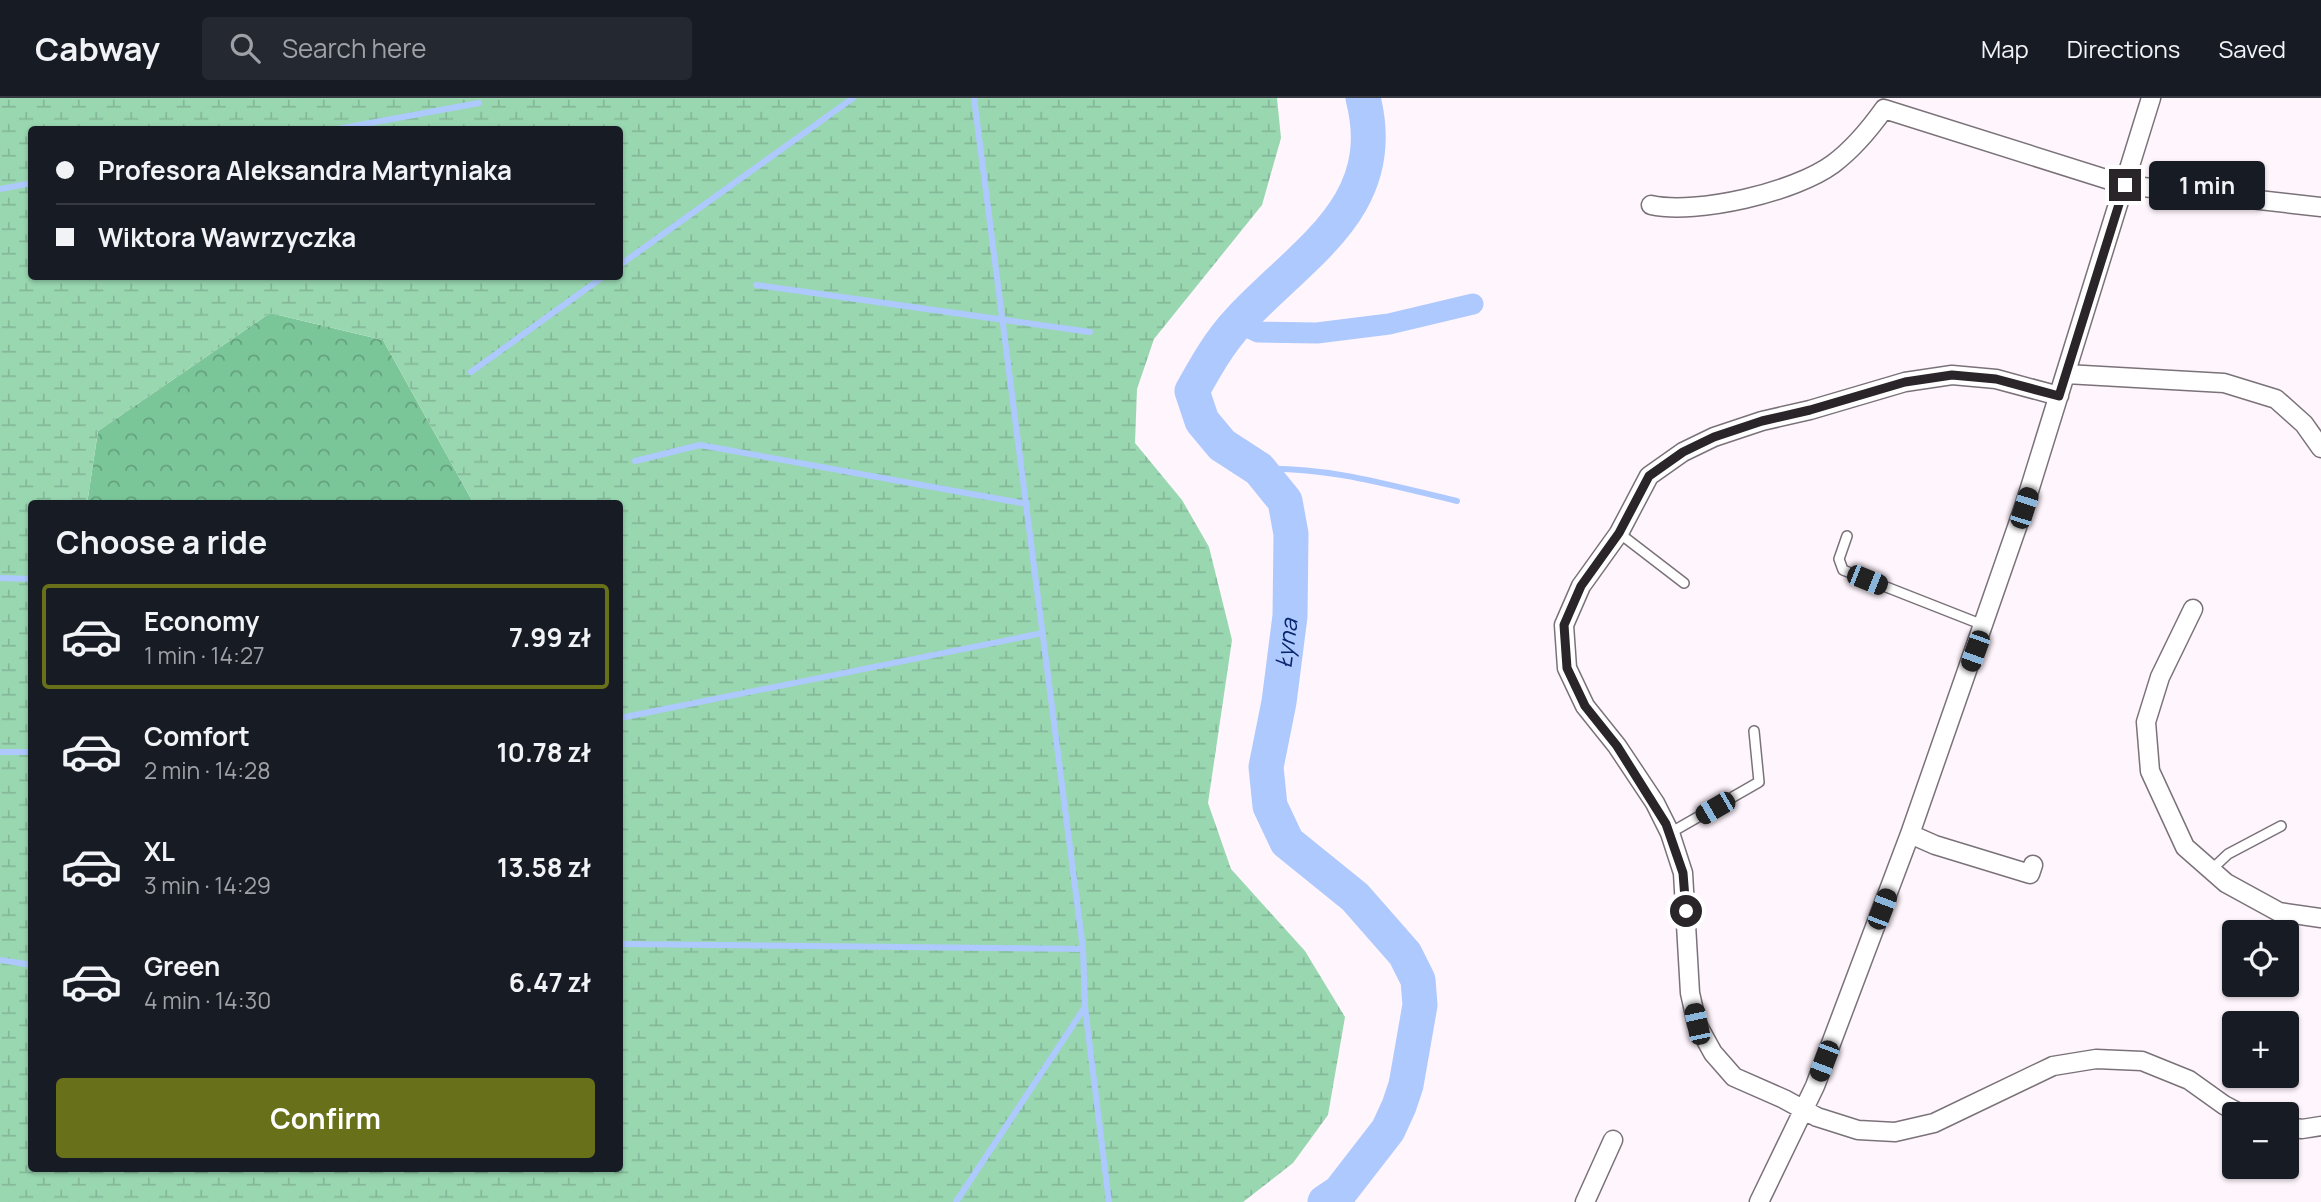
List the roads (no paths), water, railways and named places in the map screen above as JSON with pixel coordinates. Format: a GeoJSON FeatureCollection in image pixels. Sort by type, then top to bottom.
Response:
{"type":"FeatureCollection","features":[{"type":"Feature","properties":{"kind":"street"},"geometry":{"type":"LineString","coordinates":[[1759,1202],[1804,1111],[1910,834],[1984,625],[2059,396],[2151,98]]}},
{"type":"Feature","properties":{"kind":"street"},"geometry":{"type":"LineString","coordinates":[[1651,205],[1684,209],[1704,207],[1752,196],[1809,178],[1831,166],[1852,149],[1885,103],[2125,185],[2321,207]]}},
{"type":"Feature","properties":{"kind":"street"},"geometry":{"type":"LineString","coordinates":[[2066,374],[2081,377],[2224,383],[2276,399],[2304,424],[2321,448]]}},
{"type":"Feature","properties":{"kind":"street"},"geometry":{"type":"LineString","coordinates":[[2059,396],[1996,379],[1952,375],[1905,382],[1762,421],[1714,437],[1683,452],[1649,476],[1619,533],[1581,586],[1564,625],[1567,668],[1585,706],[1617,746],[1655,803],[1670,833],[1683,873],[1690,993],[1697,1024],[1713,1053],[1734,1077],[1804,1111],[1858,1130],[1895,1132],[1934,1123],[2053,1066],[2096,1059],[2142,1061],[2189,1080],[2222,1104]]}},
{"type":"Feature","properties":{"kind":"street"},"geometry":{"type":"LineString","coordinates":[[2193,609],[2160,677],[2146,722],[2150,771],[2185,847],[2226,883],[2279,912],[2321,918]]}},
{"type":"Feature","properties":{"kind":"street"},"geometry":{"type":"LineString","coordinates":[[1910,834],[1935,845],[2030,874],[2033,865]]}},
{"type":"Feature","properties":{"kind":"street"},"geometry":{"type":"LineString","coordinates":[[2299,1129],[2321,1126]]}},
{"type":"Feature","properties":{"kind":"street"},"geometry":{"type":"LineString","coordinates":[[1585,1202],[1613,1140]]}},
{"type":"Feature","properties":{"kind":"lane"},"geometry":{"type":"LineString","coordinates":[[1619,533],[1684,583]]}},
{"type":"Feature","properties":{"kind":"lane"},"geometry":{"type":"LineString","coordinates":[[1847,536],[1839,559],[1843,570],[1984,625]]}},
{"type":"Feature","properties":{"kind":"lane"},"geometry":{"type":"LineString","coordinates":[[1670,833],[1759,782],[1754,731]]}},
{"type":"Feature","properties":{"kind":"lane"},"geometry":{"type":"LineString","coordinates":[[2211,870],[2228,854],[2281,826]]}},
{"type":"Feature","properties":{"kind":"waterway"},"geometry":{"type":"LineString","coordinates":[[623,263],[853,98]]}},
{"type":"Feature","properties":{"kind":"waterway"},"geometry":{"type":"LineString","coordinates":[[956,1202],[1085,1007],[1083,949],[974,98]]}},
{"type":"Feature","properties":{"kind":"waterway","name":"Łyna"},"geometry":{"type":"LineString","coordinates":[[1325,1202],[1340,1192],[1388,1130],[1399,1106],[1406,1085],[1420,1005],[1418,980],[1405,954],[1355,897],[1287,842],[1270,806],[1266,767],[1279,702],[1290,616],[1291,534],[1285,501],[1259,469],[1222,445],[1202,421],[1192,391],[1232,329],[1314,249],[1336,224],[1353,198],[1364,169],[1368,136],[1363,98]]}},
{"type":"Feature","properties":{"kind":"waterway"},"geometry":{"type":"LineString","coordinates":[[354,126],[479,103]]}},
{"type":"Feature","properties":{"kind":"waterway"},"geometry":{"type":"LineString","coordinates":[[0,189],[28,184]]}},
{"type":"Feature","properties":{"kind":"waterway"},"geometry":{"type":"LineString","coordinates":[[471,372],[598,280]]}},
{"type":"Feature","properties":{"kind":"waterway"},"geometry":{"type":"LineString","coordinates":[[756,285],[1090,332]]}},
{"type":"Feature","properties":{"kind":"waterway"},"geometry":{"type":"LineString","coordinates":[[1237,322],[1258,332],[1317,333],[1389,324],[1473,304]]}},
{"type":"Feature","properties":{"kind":"waterway"},"geometry":{"type":"LineString","coordinates":[[635,461],[700,445],[1027,504]]}},
{"type":"Feature","properties":{"kind":"waterway"},"geometry":{"type":"LineString","coordinates":[[1259,469],[1334,474],[1457,501]]}},
{"type":"Feature","properties":{"kind":"waterway"},"geometry":{"type":"LineString","coordinates":[[0,578],[28,579]]}},
{"type":"Feature","properties":{"kind":"waterway"},"geometry":{"type":"LineString","coordinates":[[623,717],[1043,633]]}},
{"type":"Feature","properties":{"kind":"waterway"},"geometry":{"type":"LineString","coordinates":[[0,752],[28,752]]}},
{"type":"Feature","properties":{"kind":"waterway"},"geometry":{"type":"LineString","coordinates":[[623,944],[1083,949]]}},
{"type":"Feature","properties":{"kind":"waterway"},"geometry":{"type":"LineString","coordinates":[[0,960],[28,964]]}},
{"type":"Feature","properties":{"kind":"waterway"},"geometry":{"type":"LineString","coordinates":[[1085,1007],[1109,1202]]}}]}
